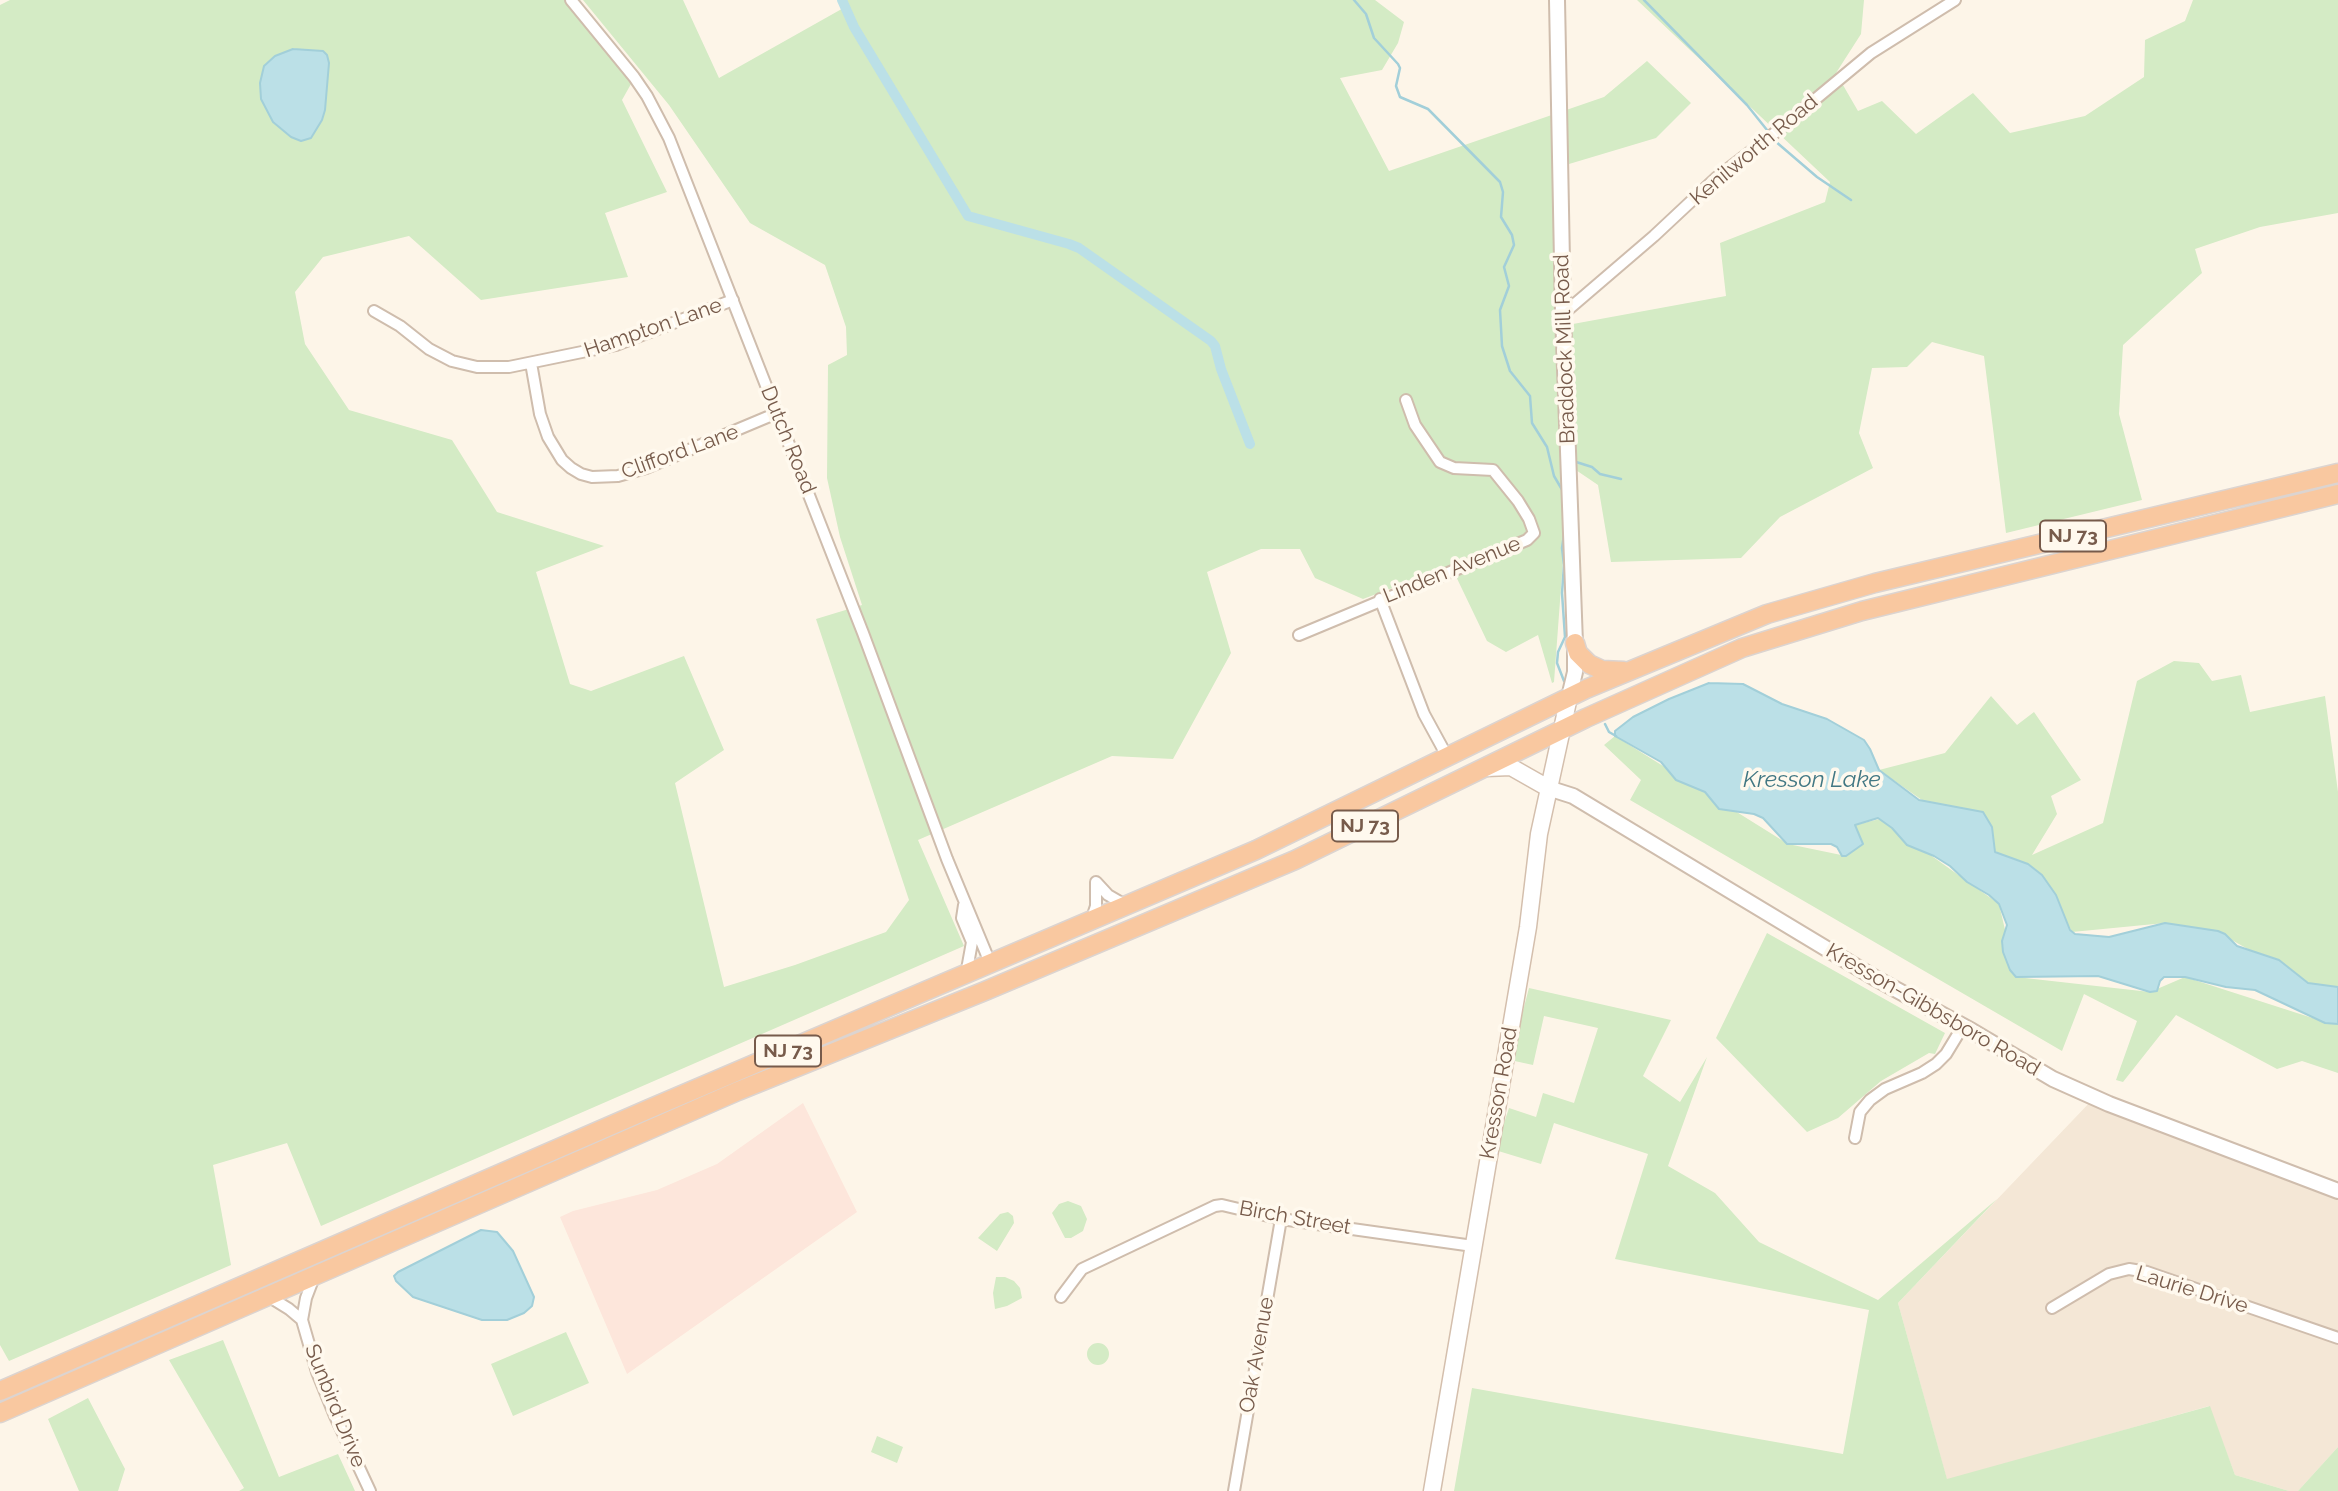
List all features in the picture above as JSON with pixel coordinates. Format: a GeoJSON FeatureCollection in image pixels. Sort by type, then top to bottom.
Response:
{"type":"FeatureCollection","features":[{"type":"Feature","properties":{"kind":"highway","name":"NJ 73"},"geometry":{"type":"LineString","coordinates":[[0,1391],[649,1109],[1256,850],[1569,697],[1767,614],[1809,601],[2338,473]]}},
{"type":"Feature","properties":{"kind":"highway","name":"NJ 73"},"geometry":{"type":"LineString","coordinates":[[0,1413],[726,1096],[985,991],[1295,860],[1708,662],[1814,624],[2338,494]]}},
{"type":"Feature","properties":{"kind":"highway"},"geometry":{"type":"LineString","coordinates":[[1575,642],[1583,659],[1592,666],[1602,670],[1631,672]]}},
{"type":"Feature","properties":{"kind":"highway"},"geometry":{"type":"LineString","coordinates":[[948,1004],[956,992],[983,981],[991,965]]}},
{"type":"Feature","properties":{"kind":"main road","name":"Kresson Road"},"geometry":{"type":"LineString","coordinates":[[1432,1491],[1528,927],[1539,834],[1569,697]]}},
{"type":"Feature","properties":{"kind":"main road"},"geometry":{"type":"LineString","coordinates":[[1483,769],[1511,767],[1548,788]]}},
{"type":"Feature","properties":{"kind":"street","name":"Dutch Road"},"geometry":{"type":"LineString","coordinates":[[571,0],[606,40],[652,106],[688,183],[863,633],[964,902],[991,965]]}},
{"type":"Feature","properties":{"kind":"street","name":"Braddock Mill Road"},"geometry":{"type":"LineString","coordinates":[[1558,0],[1563,314],[1575,642],[1575,672],[1569,697]]}},
{"type":"Feature","properties":{"kind":"street","name":"Kenilworth Road"},"geometry":{"type":"LineString","coordinates":[[1563,314],[1654,236],[1716,178],[1871,53],[1955,0]]}},
{"type":"Feature","properties":{"kind":"street","name":"Hampton Lane"},"geometry":{"type":"LineString","coordinates":[[374,311],[390,319],[429,349],[452,361],[477,367],[509,368],[616,345],[733,300]]}},
{"type":"Feature","properties":{"kind":"street","name":"Clifford Lane"},"geometry":{"type":"LineString","coordinates":[[531,363],[540,414],[548,437],[562,460],[581,474],[592,477],[618,476],[646,468],[777,413]]}},
{"type":"Feature","properties":{"kind":"street","name":"Linden Avenue"},"geometry":{"type":"LineString","coordinates":[[1299,635],[1527,540],[1534,533],[1530,519],[1518,500],[1493,470],[1454,468],[1440,462],[1433,455],[1415,425],[1406,400]]}},
{"type":"Feature","properties":{"kind":"street"},"geometry":{"type":"LineString","coordinates":[[1380,599],[1424,714],[1448,758]]}},
{"type":"Feature","properties":{"kind":"street","name":"Kresson-Gibbsboro Road"},"geometry":{"type":"LineString","coordinates":[[1548,788],[1573,796],[1875,978],[2053,1079],[2094,1098],[2338,1191]]}},
{"type":"Feature","properties":{"kind":"street"},"geometry":{"type":"LineString","coordinates":[[1091,922],[1096,906],[1096,882],[1108,895],[1127,906]]}},
{"type":"Feature","properties":{"kind":"street","name":"Dutch Road"},"geometry":{"type":"LineString","coordinates":[[964,902],[962,918],[972,942],[966,975]]}},
{"type":"Feature","properties":{"kind":"street"},"geometry":{"type":"LineString","coordinates":[[1855,1138],[1860,1112],[1870,1100],[1885,1089],[1936,1064],[1946,1054],[1963,1026]]}},
{"type":"Feature","properties":{"kind":"street","name":"Birch Street"},"geometry":{"type":"LineString","coordinates":[[1061,1297],[1082,1269],[1222,1205],[1280,1219],[1473,1246]]}},
{"type":"Feature","properties":{"kind":"street","name":"Oak Avenue"},"geometry":{"type":"LineString","coordinates":[[1234,1491],[1280,1219]]}},
{"type":"Feature","properties":{"kind":"street","name":"Laurie Drive"},"geometry":{"type":"LineString","coordinates":[[2052,1308],[2109,1274],[2129,1269],[2147,1272],[2338,1338]]}},
{"type":"Feature","properties":{"kind":"street","name":"Sunbird Drive"},"geometry":{"type":"LineString","coordinates":[[314,1277],[302,1320],[317,1372],[370,1491]]}},
{"type":"Feature","properties":{"kind":"street","name":"Sunbird Drive"},"geometry":{"type":"LineString","coordinates":[[268,1296],[302,1320]]}},
{"type":"Feature","properties":{"kind":"shaded area"},"geometry":{"type":"Polygon","coordinates":[[[2094,1098],[2338,1191],[2338,1447],[2298,1491],[2289,1491],[2235,1475],[2209,1406],[1947,1480],[1898,1303],[2094,1098]]]}},
{"type":"Feature","properties":{"kind":"shaded area"},"geometry":{"type":"Polygon","coordinates":[[[803,1103],[857,1212],[627,1374],[560,1217],[573,1211],[657,1190],[717,1164],[803,1103]]]}},
{"type":"Feature","properties":{"kind":"green space"},"geometry":{"type":"Polygon","coordinates":[[[10,0],[570,0],[631,84],[622,100],[667,192],[605,213],[628,277],[481,300],[409,236],[323,257],[295,292],[305,344],[349,410],[452,440],[497,512],[604,546],[536,572],[570,684],[591,691],[684,656],[724,750],[675,783],[724,987],[886,932],[909,900],[816,619],[862,605],[840,537],[827,478],[828,365],[847,355],[846,327],[825,265],[750,223],[669,105],[583,0],[683,0],[719,78],[847,6],[844,0],[1375,0],[1404,22],[1398,43],[1382,70],[1340,78],[1389,171],[1604,97],[1647,61],[1691,103],[1656,138],[1559,167],[1562,326],[1726,296],[1720,243],[1825,202],[1830,182],[1637,0],[1864,0],[1861,34],[1836,73],[1858,111],[1882,101],[1916,134],[1973,93],[2010,133],[2085,116],[2144,77],[2145,40],[2185,21],[2193,0],[2338,0],[2338,213],[2260,227],[2195,249],[2202,273],[2123,345],[2119,414],[2142,500],[2006,533],[1984,356],[1932,342],[1907,367],[1872,368],[1859,433],[1873,468],[1780,517],[1741,558],[1611,562],[1598,485],[1570,466],[1552,683],[1538,635],[1506,652],[1487,641],[1451,566],[1363,599],[1315,578],[1300,549],[1261,549],[1207,572],[1231,653],[1173,759],[1112,756],[918,840],[964,946],[321,1226],[287,1143],[213,1165],[231,1265],[9,1361],[0,1345],[0,5],[10,0]]]}},
{"type":"Feature","properties":{"kind":"green space"},"geometry":{"type":"Polygon","coordinates":[[[2174,661],[2199,663],[2212,681],[2241,675],[2250,712],[2325,696],[2338,792],[2338,987],[2308,983],[2230,939],[2165,923],[2072,932],[2042,875],[1995,851],[1879,770],[1945,753],[1991,696],[2017,725],[2034,712],[2081,780],[2051,796],[2057,814],[2032,855],[2103,823],[2137,681],[2174,661]]]}},
{"type":"Feature","properties":{"kind":"green space"},"geometry":{"type":"Polygon","coordinates":[[[1615,736],[1788,844],[1846,856],[1863,844],[1855,825],[1880,819],[1999,904],[2016,977],[2150,992],[2185,977],[2328,1023],[2338,1022],[2338,1073],[2302,1061],[2277,1069],[2176,1015],[2123,1082],[2116,1080],[2137,1021],[2084,994],[2062,1051],[1630,800],[1641,780],[1604,745],[1615,736]]]}},
{"type":"Feature","properties":{"kind":"green space"},"geometry":{"type":"Polygon","coordinates":[[[1767,933],[1945,1033],[1935,1054],[1929,1053],[1881,1081],[1838,1118],[1807,1132],[1716,1038],[1767,933]]]}},
{"type":"Feature","properties":{"kind":"green space"},"geometry":{"type":"Polygon","coordinates":[[[1529,988],[1671,1020],[1643,1076],[1680,1102],[1707,1057],[1668,1166],[1715,1193],[1759,1242],[1878,1300],[1997,1199],[1898,1303],[1947,1479],[2210,1406],[2235,1475],[2289,1491],[1454,1491],[1472,1388],[1843,1454],[1869,1310],[1615,1259],[1648,1154],[1554,1123],[1541,1164],[1495,1150],[1509,1108],[1536,1117],[1543,1093],[1574,1103],[1598,1028],[1544,1016],[1533,1065],[1510,1060],[1529,988]]]}},
{"type":"Feature","properties":{"kind":"green space"},"geometry":{"type":"Polygon","coordinates":[[[1068,1201],[1081,1206],[1087,1219],[1083,1231],[1071,1238],[1065,1238],[1052,1213],[1059,1204],[1068,1201]]]}},
{"type":"Feature","properties":{"kind":"green space"},"geometry":{"type":"Polygon","coordinates":[[[1008,1212],[1013,1216],[1014,1223],[997,1251],[978,1238],[1000,1214],[1008,1212]]]}},
{"type":"Feature","properties":{"kind":"green space"},"geometry":{"type":"Polygon","coordinates":[[[996,1277],[1014,1281],[1020,1288],[1022,1298],[995,1309],[993,1293],[996,1277]]]}},
{"type":"Feature","properties":{"kind":"green space"},"geometry":{"type":"Polygon","coordinates":[[[566,1332],[589,1383],[513,1416],[491,1364],[566,1332]]]}},
{"type":"Feature","properties":{"kind":"green space"},"geometry":{"type":"Polygon","coordinates":[[[223,1340],[279,1477],[338,1454],[355,1491],[239,1491],[244,1488],[169,1360],[223,1340]]]}},
{"type":"Feature","properties":{"kind":"green space"},"geometry":{"type":"Polygon","coordinates":[[[1098,1343],[1106,1346],[1109,1354],[1106,1362],[1098,1365],[1090,1362],[1087,1354],[1090,1346],[1098,1343]]]}},
{"type":"Feature","properties":{"kind":"green space"},"geometry":{"type":"Polygon","coordinates":[[[88,1398],[125,1469],[118,1491],[79,1491],[48,1419],[88,1398]]]}},
{"type":"Feature","properties":{"kind":"green space"},"geometry":{"type":"Polygon","coordinates":[[[877,1436],[903,1447],[897,1463],[871,1452],[877,1436]]]}},
{"type":"Feature","properties":{"kind":"green space"},"geometry":{"type":"Polygon","coordinates":[[[2338,1447],[2338,1491],[2298,1491],[2338,1447]]]}},
{"type":"Feature","properties":{"kind":"water"},"geometry":{"type":"Polygon","coordinates":[[[293,49],[323,51],[329,63],[322,120],[311,138],[301,141],[291,137],[273,122],[261,99],[260,83],[264,66],[275,56],[293,49]]]}},
{"type":"Feature","properties":{"kind":"water","name":"Kresson Lake"},"geometry":{"type":"Polygon","coordinates":[[[1709,683],[1743,684],[1782,704],[1827,719],[1864,740],[1879,770],[1919,800],[1983,812],[1992,827],[1995,852],[2028,864],[2042,875],[2056,895],[2070,930],[2075,934],[2109,937],[2165,923],[2218,931],[2237,946],[2279,960],[2308,983],[2338,987],[2338,1024],[2325,1023],[2255,990],[2226,987],[2185,977],[2164,977],[2157,991],[2150,992],[2098,976],[2016,977],[2003,952],[2002,941],[2007,925],[1999,904],[1967,882],[1950,866],[1907,845],[1892,828],[1878,818],[1855,825],[1863,844],[1846,856],[1842,856],[1837,847],[1831,844],[1787,844],[1763,818],[1754,814],[1719,809],[1705,792],[1676,780],[1661,762],[1615,736],[1615,731],[1633,717],[1709,683]]]}},
{"type":"Feature","properties":{"kind":"water"},"geometry":{"type":"Polygon","coordinates":[[[481,1230],[497,1232],[513,1251],[534,1297],[532,1306],[524,1313],[507,1320],[482,1320],[413,1297],[396,1281],[394,1276],[398,1272],[481,1230]]]}},
{"type":"Feature","properties":{"kind":"waterway"},"geometry":{"type":"LineString","coordinates":[[842,0],[854,27],[968,216],[1079,248],[1211,341],[1250,444]]}},
{"type":"Feature","properties":{"kind":"waterway"},"geometry":{"type":"LineString","coordinates":[[1354,0],[1366,14],[1374,38],[1400,68],[1396,86],[1400,97],[1428,109],[1500,182],[1503,192],[1501,217],[1512,235],[1514,245],[1504,267],[1509,286],[1500,310],[1502,346],[1510,371],[1530,396],[1532,423],[1547,447],[1554,476],[1564,493]]}},
{"type":"Feature","properties":{"kind":"waterway"},"geometry":{"type":"LineString","coordinates":[[1644,0],[1747,105],[1767,130]]}},
{"type":"Feature","properties":{"kind":"waterway"},"geometry":{"type":"LineString","coordinates":[[1775,141],[1817,177],[1851,200]]}},
{"type":"Feature","properties":{"kind":"waterway"},"geometry":{"type":"LineString","coordinates":[[1573,461],[1592,467],[1600,474],[1621,479]]}},
{"type":"Feature","properties":{"kind":"waterway"},"geometry":{"type":"LineString","coordinates":[[1564,535],[1562,593],[1565,637],[1558,652],[1557,663],[1564,681]]}},
{"type":"Feature","properties":{"kind":"waterway"},"geometry":{"type":"LineString","coordinates":[[1605,724],[1609,732],[1616,736]]}}]}
